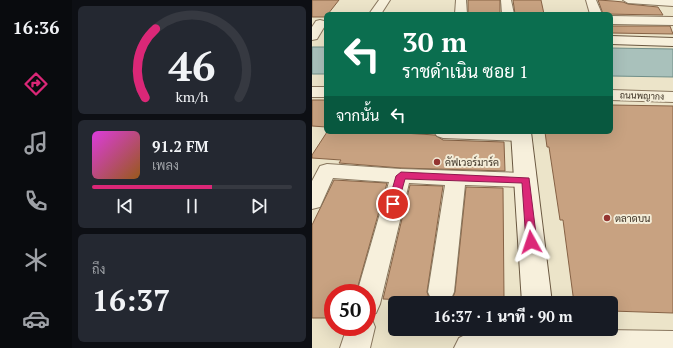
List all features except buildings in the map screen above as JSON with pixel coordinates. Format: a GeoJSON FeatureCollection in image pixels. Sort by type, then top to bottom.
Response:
{"type":"FeatureCollection","features":[{"type":"Feature","properties":{"kind":"main road"},"geometry":{"type":"LineString","coordinates":[[613,40],[673,42]]}},
{"type":"Feature","properties":{"kind":"main road"},"geometry":{"type":"LineString","coordinates":[[521,134],[536,296]]}},
{"type":"Feature","properties":{"kind":"main road"},"geometry":{"type":"LineString","coordinates":[[540,340],[673,347]]}},
{"type":"Feature","properties":{"kind":"street"},"geometry":{"type":"LineString","coordinates":[[376,12],[385,0]]}},
{"type":"Feature","properties":{"kind":"street"},"geometry":{"type":"LineString","coordinates":[[461,0],[461,12]]}},
{"type":"Feature","properties":{"kind":"street"},"geometry":{"type":"LineString","coordinates":[[506,0],[508,12]]}},
{"type":"Feature","properties":{"kind":"street"},"geometry":{"type":"LineString","coordinates":[[591,0],[595,12]]}},
{"type":"Feature","properties":{"kind":"street"},"geometry":{"type":"LineString","coordinates":[[628,0],[673,3]]}},
{"type":"Feature","properties":{"kind":"street"},"geometry":{"type":"LineString","coordinates":[[613,20],[673,21]]}},
{"type":"Feature","properties":{"kind":"street"},"geometry":{"type":"LineString","coordinates":[[312,36],[320,24]]}},
{"type":"Feature","properties":{"kind":"street"},"geometry":{"type":"LineString","coordinates":[[312,41],[324,41]]}},
{"type":"Feature","properties":{"kind":"street"},"geometry":{"type":"LineString","coordinates":[[312,92],[324,92]]}},
{"type":"Feature","properties":{"kind":"street","name":"ถนนพญากง"},"geometry":{"type":"LineString","coordinates":[[613,95],[673,97]]}},
{"type":"Feature","properties":{"kind":"street"},"geometry":{"type":"LineString","coordinates":[[312,201],[319,170],[401,176],[526,180]]}},
{"type":"Feature","properties":{"kind":"street"},"geometry":{"type":"LineString","coordinates":[[372,284],[401,176]]}},
{"type":"Feature","properties":{"kind":"street"},"geometry":{"type":"LineString","coordinates":[[441,292],[456,178]]}},
{"type":"Feature","properties":{"kind":"street"},"geometry":{"type":"LineString","coordinates":[[355,348],[358,336]]}},
{"type":"Feature","properties":{"kind":"street"},"geometry":{"type":"LineString","coordinates":[[469,348],[540,340]]}},
{"type":"Feature","properties":{"kind":"water"},"geometry":{"type":"Polygon","coordinates":[[[312,47],[324,47],[324,74],[312,74],[312,47]]]}},
{"type":"Feature","properties":{"kind":"water"},"geometry":{"type":"Polygon","coordinates":[[[613,48],[673,49],[673,77],[613,76],[613,48]]]}},
{"type":"Feature","properties":{"kind":"place","name":"คัฟเวอร์มาร์ค"},"geometry":{"type":"Point","coordinates":[437,162]}},
{"type":"Feature","properties":{"kind":"place","name":"ตลาดบน"},"geometry":{"type":"Point","coordinates":[607,218]}},
{"type":"Feature","properties":{"kind":"route"},"geometry":{"type":"LineString","coordinates":[[393,204],[401,176],[526,180],[531,242]]}}]}
